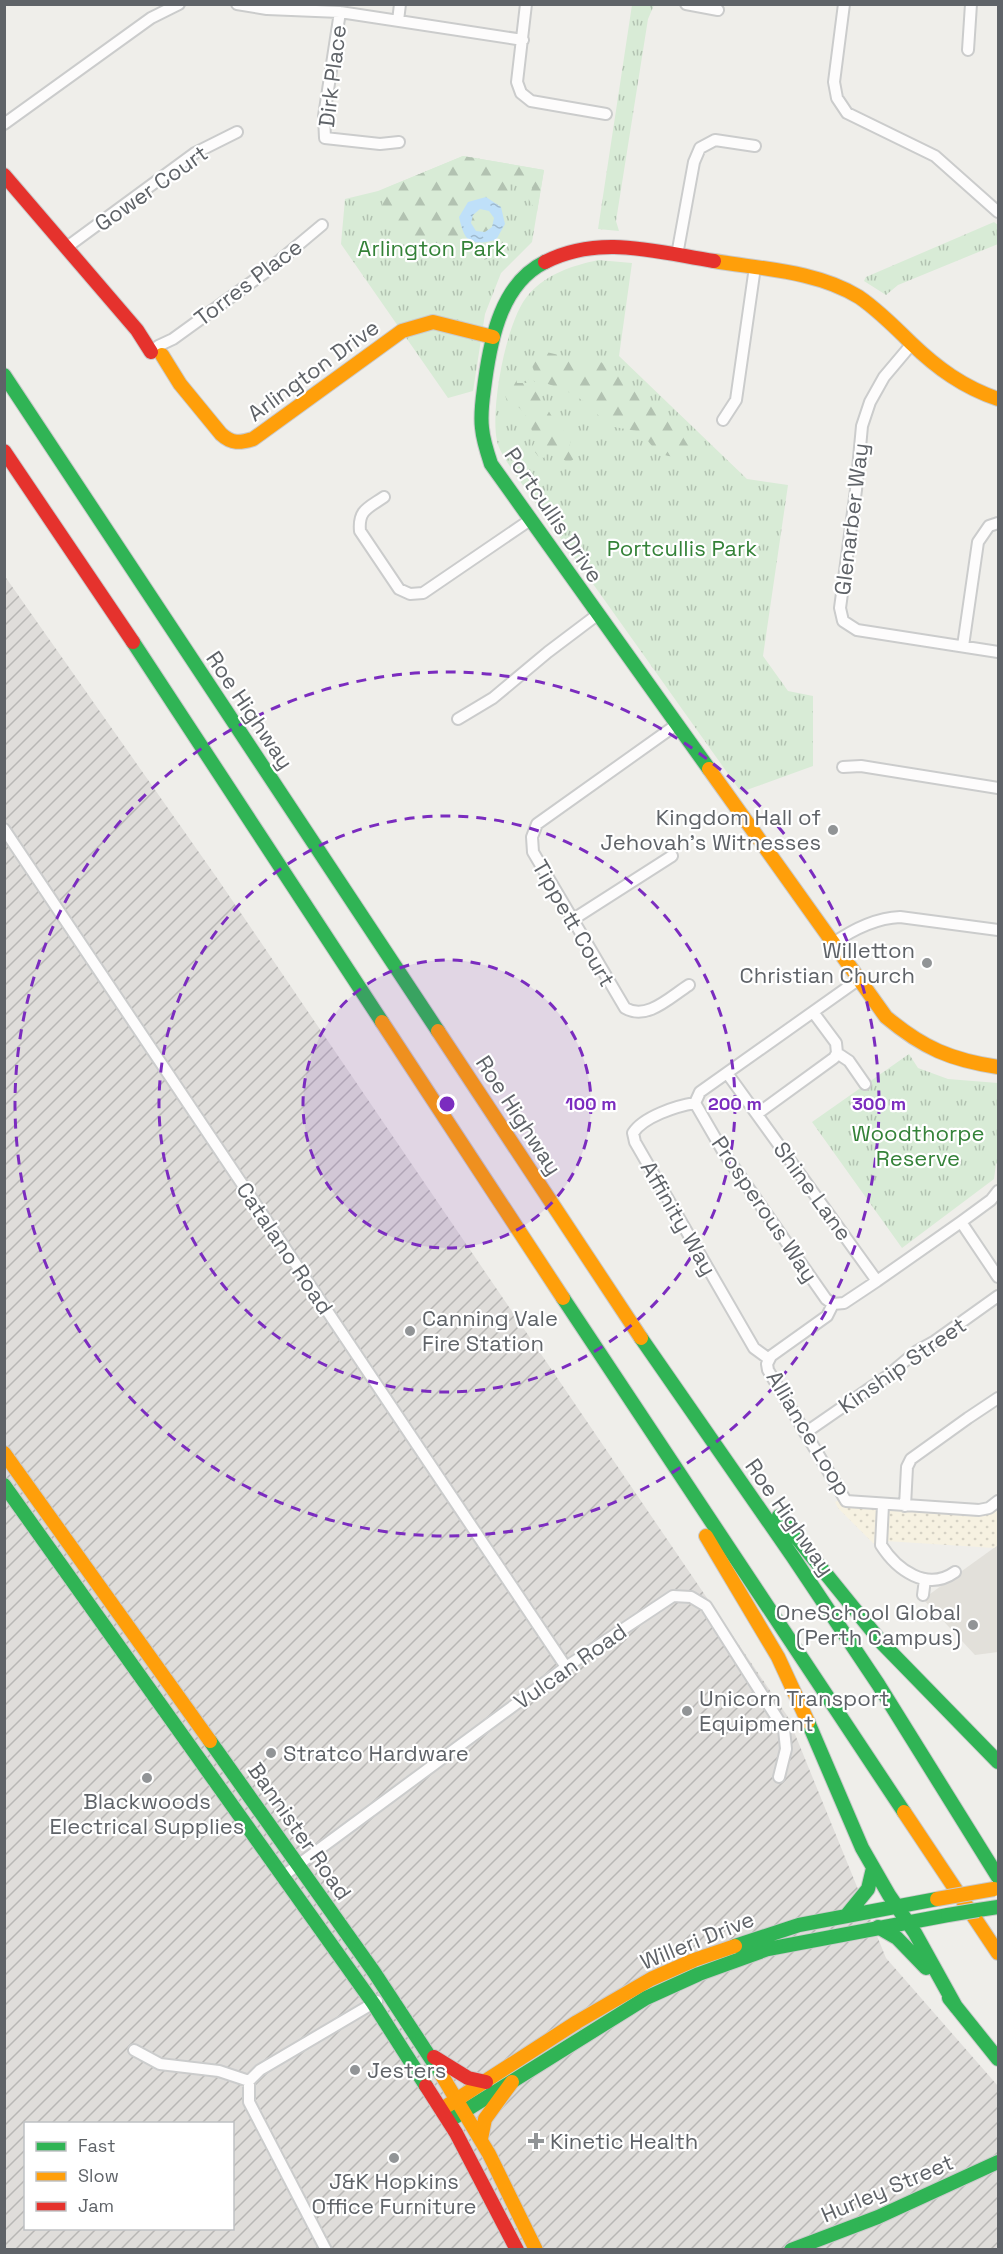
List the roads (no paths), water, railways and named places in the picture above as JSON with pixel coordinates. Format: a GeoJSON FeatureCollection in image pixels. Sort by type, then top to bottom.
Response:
{"type":"FeatureCollection","features":[{"type":"Feature","properties":{"kind":"main road","name":"Arlington Drive"},"geometry":{"type":"LineString","coordinates":[[4,175],[157,351],[170,375],[229,441],[241,443],[253,440],[402,331],[433,322],[493,337]]}},
{"type":"Feature","properties":{"kind":"main road","name":"Portcullis Drive"},"geometry":{"type":"LineString","coordinates":[[999,399],[977,392],[952,379],[911,345],[884,317],[860,298],[840,287],[812,277],[614,245],[586,246],[562,253],[537,266],[520,281],[501,309],[493,337],[480,417],[482,440],[491,464],[886,1017],[911,1039],[951,1059],[999,1067]]}},
{"type":"Feature","properties":{"kind":"main road","name":"Roe Highway"},"geometry":{"type":"LineString","coordinates":[[4,375],[659,1365],[793,1557],[878,1684],[999,1877]]}},
{"type":"Feature","properties":{"kind":"main road"},"geometry":{"type":"LineString","coordinates":[[4,451],[162,685],[585,1332],[999,1953]]}},
{"type":"Feature","properties":{"kind":"main road"},"geometry":{"type":"LineString","coordinates":[[585,1332],[778,1657],[815,1737],[844,1810],[873,1868],[956,2007]]}},
{"type":"Feature","properties":{"kind":"main road"},"geometry":{"type":"LineString","coordinates":[[659,1365],[718,1431],[777,1514],[882,1643],[999,1762]]}},
{"type":"Feature","properties":{"kind":"main road","name":"Bannister Road"},"geometry":{"type":"LineString","coordinates":[[4,1453],[389,1994],[481,2139],[520,2213],[536,2250]]}},
{"type":"Feature","properties":{"kind":"main road","name":"Bannister Road"},"geometry":{"type":"LineString","coordinates":[[4,1485],[373,2003],[445,2115],[502,2218],[517,2250]]}},
{"type":"Feature","properties":{"kind":"main road"},"geometry":{"type":"LineString","coordinates":[[846,1916],[861,1900],[872,1883],[873,1868]]}},
{"type":"Feature","properties":{"kind":"main road","name":"Willeri Drive"},"geometry":{"type":"LineString","coordinates":[[461,2105],[486,2082],[577,2022],[651,1979],[694,1960],[799,1925],[999,1888]]}},
{"type":"Feature","properties":{"kind":"main road","name":"Willeri Drive"},"geometry":{"type":"LineString","coordinates":[[445,2115],[461,2105],[512,2082],[646,1998],[699,1974],[768,1949],[878,1927],[999,1907]]}},
{"type":"Feature","properties":{"kind":"main road"},"geometry":{"type":"LineString","coordinates":[[878,1927],[897,1938],[918,1958],[999,2059]]}},
{"type":"Feature","properties":{"kind":"main road"},"geometry":{"type":"LineString","coordinates":[[429,2054],[468,2078],[486,2082]]}},
{"type":"Feature","properties":{"kind":"main road"},"geometry":{"type":"LineString","coordinates":[[481,2139],[486,2119],[512,2082]]}},
{"type":"Feature","properties":{"kind":"main road","name":"Hurley Street"},"geometry":{"type":"LineString","coordinates":[[791,2250],[878,2217],[999,2162]]}},
{"type":"Feature","properties":{"kind":"street"},"geometry":{"type":"LineString","coordinates":[[7,121],[151,18],[179,4]]}},
{"type":"Feature","properties":{"kind":"street"},"geometry":{"type":"LineString","coordinates":[[237,4],[340,12],[523,40]]}},
{"type":"Feature","properties":{"kind":"street"},"geometry":{"type":"LineString","coordinates":[[398,21],[400,4]]}},
{"type":"Feature","properties":{"kind":"street"},"geometry":{"type":"LineString","coordinates":[[526,4],[517,82],[521,93],[531,101],[606,114]]}},
{"type":"Feature","properties":{"kind":"street"},"geometry":{"type":"LineString","coordinates":[[686,4],[718,10]]}},
{"type":"Feature","properties":{"kind":"street"},"geometry":{"type":"LineString","coordinates":[[844,4],[834,82],[837,98],[848,113],[935,156],[999,212]]}},
{"type":"Feature","properties":{"kind":"street"},"geometry":{"type":"LineString","coordinates":[[968,50],[971,4]]}},
{"type":"Feature","properties":{"kind":"street","name":"Dirk Place"},"geometry":{"type":"LineString","coordinates":[[340,12],[324,116],[325,138],[380,144],[399,142]]}},
{"type":"Feature","properties":{"kind":"street","name":"Gower Court"},"geometry":{"type":"LineString","coordinates":[[67,248],[195,153],[237,132]]}},
{"type":"Feature","properties":{"kind":"street"},"geometry":{"type":"LineString","coordinates":[[676,255],[694,162],[700,148],[716,140],[755,146]]}},
{"type":"Feature","properties":{"kind":"street","name":"Torres Place"},"geometry":{"type":"LineString","coordinates":[[157,351],[267,271],[322,225]]}},
{"type":"Feature","properties":{"kind":"street"},"geometry":{"type":"LineString","coordinates":[[723,420],[736,400],[755,267]]}},
{"type":"Feature","properties":{"kind":"street","name":"Glenarber Way"},"geometry":{"type":"LineString","coordinates":[[911,345],[884,377],[870,402],[862,426],[840,608],[843,621],[857,630],[999,652]]}},
{"type":"Feature","properties":{"kind":"street"},"geometry":{"type":"LineString","coordinates":[[384,497],[364,510],[359,520],[360,531],[399,589],[410,594],[423,593],[530,520]]}},
{"type":"Feature","properties":{"kind":"street"},"geometry":{"type":"LineString","coordinates":[[963,646],[978,542],[989,526],[999,523]]}},
{"type":"Feature","properties":{"kind":"street"},"geometry":{"type":"LineString","coordinates":[[458,719],[493,698],[597,615]]}},
{"type":"Feature","properties":{"kind":"street","name":"Tippett Court"},"geometry":{"type":"LineString","coordinates":[[676,725],[537,824],[532,837],[533,852],[620,1002],[631,1012],[646,1013],[689,985]]}},
{"type":"Feature","properties":{"kind":"street"},"geometry":{"type":"LineString","coordinates":[[843,767],[861,766],[999,788]]}},
{"type":"Feature","properties":{"kind":"street","name":"Catalano Road"},"geometry":{"type":"LineString","coordinates":[[4,829],[566,1667]]}},
{"type":"Feature","properties":{"kind":"street"},"geometry":{"type":"LineString","coordinates":[[572,920],[672,856]]}},
{"type":"Feature","properties":{"kind":"street"},"geometry":{"type":"LineString","coordinates":[[832,944],[876,921],[900,916],[999,930]]}},
{"type":"Feature","properties":{"kind":"street"},"geometry":{"type":"LineString","coordinates":[[695,1103],[700,1092],[858,980]]}},
{"type":"Feature","properties":{"kind":"street"},"geometry":{"type":"LineString","coordinates":[[757,1114],[834,1058],[837,1053],[836,1043],[813,1012]]}},
{"type":"Feature","properties":{"kind":"street"},"geometry":{"type":"LineString","coordinates":[[837,1053],[849,1061],[865,1084]]}},
{"type":"Feature","properties":{"kind":"street","name":"Shine Lane"},"geometry":{"type":"LineString","coordinates":[[727,1073],[877,1281]]}},
{"type":"Feature","properties":{"kind":"street","name":"Prosperous Way"},"geometry":{"type":"LineString","coordinates":[[695,1103],[724,1153],[826,1299],[833,1304]]}},
{"type":"Feature","properties":{"kind":"street","name":"Affinity Way"},"geometry":{"type":"LineString","coordinates":[[695,1103],[648,1119],[637,1126],[633,1133],[635,1142],[754,1348],[769,1359]]}},
{"type":"Feature","properties":{"kind":"street","name":"Alliance Loop"},"geometry":{"type":"LineString","coordinates":[[999,1191],[991,1200],[877,1281],[844,1303],[833,1304],[827,1316],[769,1359],[768,1370],[846,1501],[979,1510],[989,1508],[999,1501]]}},
{"type":"Feature","properties":{"kind":"street"},"geometry":{"type":"LineString","coordinates":[[960,1222],[999,1277]]}},
{"type":"Feature","properties":{"kind":"street","name":"Kinship Street"},"geometry":{"type":"LineString","coordinates":[[805,1433],[886,1377],[917,1351],[999,1296]]}},
{"type":"Feature","properties":{"kind":"street"},"geometry":{"type":"LineString","coordinates":[[905,1506],[907,1467],[911,1460],[999,1398]]}},
{"type":"Feature","properties":{"kind":"street"},"geometry":{"type":"LineString","coordinates":[[883,1505],[881,1545],[905,1572],[915,1578],[925,1579],[948,1578],[955,1572]]}},
{"type":"Feature","properties":{"kind":"street"},"geometry":{"type":"LineString","coordinates":[[923,1595],[925,1579]]}},
{"type":"Feature","properties":{"kind":"street","name":"Vulcan Road"},"geometry":{"type":"LineString","coordinates":[[283,1876],[566,1667],[673,1596],[691,1596],[706,1606],[784,1729],[786,1749],[778,1777]]}},
{"type":"Feature","properties":{"kind":"street"},"geometry":{"type":"LineString","coordinates":[[326,2250],[249,2102],[249,2081],[260,2070],[389,1994]]}},
{"type":"Feature","properties":{"kind":"street"},"geometry":{"type":"LineString","coordinates":[[134,2050],[160,2064],[219,2071],[249,2081]]}},
{"type":"Feature","properties":{"kind":"water"},"geometry":{"type":"Polygon","coordinates":[[[486,197],[501,207],[505,224],[496,240],[480,243],[466,237],[459,217],[468,202],[486,197]],[[480,209],[473,215],[471,223],[476,231],[485,232],[492,227],[494,218],[489,211],[480,209]]]}},
{"type":"Feature","properties":{"kind":"place","name":"Kingdom Hall of Jehovah's Witnesses"},"geometry":{"type":"Point","coordinates":[833,830]}},
{"type":"Feature","properties":{"kind":"place","name":"Willetton Christian Church"},"geometry":{"type":"Point","coordinates":[927,963]}},
{"type":"Feature","properties":{"kind":"place","name":"Canning Vale Fire Station"},"geometry":{"type":"Point","coordinates":[410,1331]}},
{"type":"Feature","properties":{"kind":"place","name":"OneSchool Global (Perth Campus)"},"geometry":{"type":"Point","coordinates":[973,1625]}},
{"type":"Feature","properties":{"kind":"place","name":"Unicorn Transport Equipment"},"geometry":{"type":"Point","coordinates":[687,1711]}},
{"type":"Feature","properties":{"kind":"place","name":"Stratco Hardware"},"geometry":{"type":"Point","coordinates":[271,1753]}},
{"type":"Feature","properties":{"kind":"place","name":"Blackwoods Electrical Supplies"},"geometry":{"type":"Point","coordinates":[147,1778]}},
{"type":"Feature","properties":{"kind":"place","name":"Jesters"},"geometry":{"type":"Point","coordinates":[355,2070]}},
{"type":"Feature","properties":{"kind":"place","name":"Kinetic Health"},"geometry":{"type":"Point","coordinates":[536,2141]}},
{"type":"Feature","properties":{"kind":"place","name":"J&K Hopkins Office Furniture"},"geometry":{"type":"Point","coordinates":[394,2158]}},
{"type":"Feature","properties":{"kind":"park label","name":"Arlington Park"},"geometry":{"type":"Point","coordinates":[432,248]}},
{"type":"Feature","properties":{"kind":"park label","name":"Portcullis Park"},"geometry":{"type":"Point","coordinates":[682,548]}},
{"type":"Feature","properties":{"kind":"park label","name":"Woodthorpe Reserve"},"geometry":{"type":"Point","coordinates":[918,1146]}}]}
